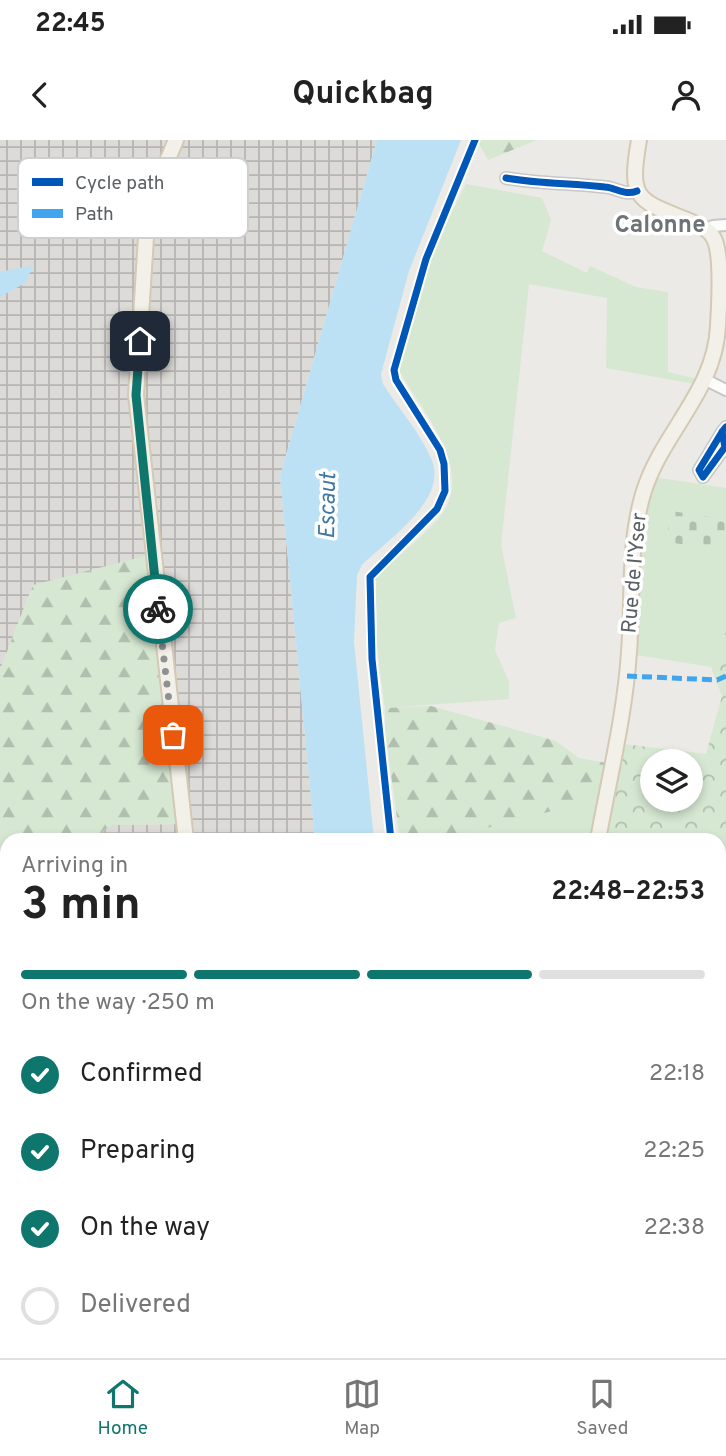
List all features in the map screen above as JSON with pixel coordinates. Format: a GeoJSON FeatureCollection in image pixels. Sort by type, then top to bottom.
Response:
{"type":"FeatureCollection","features":[{"type":"Feature","properties":{"kind":"main road"},"geometry":{"type":"LineString","coordinates":[[168,158],[176,140]]}},
{"type":"Feature","properties":{"kind":"main road"},"geometry":{"type":"LineString","coordinates":[[639,140],[633,179],[637,191],[652,205],[708,230]]}},
{"type":"Feature","properties":{"kind":"main road","name":"Rue de l'Yser"},"geometry":{"type":"LineString","coordinates":[[599,833],[627,676],[633,555],[639,510],[657,460],[706,380],[718,327],[718,250],[708,230]]}},
{"type":"Feature","properties":{"kind":"main road"},"geometry":{"type":"LineString","coordinates":[[146,238],[136,395],[185,833]]}},
{"type":"Feature","properties":{"kind":"street"},"geometry":{"type":"LineString","coordinates":[[506,178],[543,185],[608,187],[631,194],[637,191]]}},
{"type":"Feature","properties":{"kind":"street"},"geometry":{"type":"LineString","coordinates":[[708,230],[713,226],[726,225]]}},
{"type":"Feature","properties":{"kind":"street"},"geometry":{"type":"LineString","coordinates":[[706,380],[726,390]]}},
{"type":"Feature","properties":{"kind":"shaded area"},"geometry":{"type":"Polygon","coordinates":[[[0,140],[377,140],[280,476],[314,833],[101,833],[111,825],[177,824],[33,585],[0,670],[0,140]]]}},
{"type":"Feature","properties":{"kind":"green space"},"geometry":{"type":"Polygon","coordinates":[[[477,140],[537,140],[488,160],[477,140]]]}},
{"type":"Feature","properties":{"kind":"green space"},"geometry":{"type":"Polygon","coordinates":[[[466,184],[542,198],[551,220],[542,251],[587,273],[590,266],[636,287],[668,292],[668,372],[697,379],[695,384],[606,368],[607,298],[529,284],[501,545],[516,618],[499,623],[495,650],[509,681],[509,699],[385,708],[377,648],[375,577],[439,518],[449,500],[452,482],[442,443],[399,371],[434,248],[466,184]]]}},
{"type":"Feature","properties":{"kind":"green space"},"geometry":{"type":"Polygon","coordinates":[[[653,477],[726,488],[726,519],[671,511],[666,541],[726,550],[726,631],[711,667],[637,655],[641,554],[653,477]]]}},
{"type":"Feature","properties":{"kind":"green space"},"geometry":{"type":"Polygon","coordinates":[[[671,511],[726,519],[726,550],[666,542],[671,511]]]}},
{"type":"Feature","properties":{"kind":"green space"},"geometry":{"type":"Polygon","coordinates":[[[145,556],[178,824],[111,825],[101,833],[0,833],[0,670],[33,585],[145,556]]]}},
{"type":"Feature","properties":{"kind":"green space"},"geometry":{"type":"Polygon","coordinates":[[[726,631],[726,833],[604,833],[615,743],[665,749],[640,749],[640,812],[703,812],[703,754],[706,754],[722,696],[711,667],[726,631]]]}},
{"type":"Feature","properties":{"kind":"green space"},"geometry":{"type":"Polygon","coordinates":[[[431,706],[556,741],[579,758],[608,763],[606,797],[468,833],[399,833],[385,730],[385,708],[431,706]]]}},
{"type":"Feature","properties":{"kind":"green space"},"geometry":{"type":"Polygon","coordinates":[[[606,797],[601,833],[468,833],[606,797]]]}},
{"type":"Feature","properties":{"kind":"water","name":"Escaut"},"geometry":{"type":"Polygon","coordinates":[[[377,140],[461,140],[409,271],[381,374],[383,384],[426,448],[435,473],[432,488],[424,503],[400,531],[362,565],[357,575],[354,642],[373,833],[314,833],[280,476],[377,140]]]}},
{"type":"Feature","properties":{"kind":"water"},"geometry":{"type":"Polygon","coordinates":[[[34,265],[25,283],[0,297],[0,272],[34,265]]]}},
{"type":"Feature","properties":{"kind":"marked path"},"geometry":{"type":"LineString","coordinates":[[627,676],[717,680],[726,676]]}},
{"type":"Feature","properties":{"kind":"cycle path"},"geometry":{"type":"LineString","coordinates":[[390,833],[372,659],[370,577],[437,509],[445,491],[444,464],[440,450],[396,380],[394,370],[426,259],[475,140]]}},
{"type":"Feature","properties":{"kind":"cycle path"},"geometry":{"type":"LineString","coordinates":[[506,178],[605,187],[629,193],[637,191]]}},
{"type":"Feature","properties":{"kind":"cycle path"},"geometry":{"type":"LineString","coordinates":[[722,432],[725,447],[703,477],[699,470],[722,432],[726,427]]}},
{"type":"Feature","properties":{"kind":"way so far"},"geometry":{"type":"LineString","coordinates":[[158,609],[173,735]]}},
{"type":"Feature","properties":{"kind":"district","name":"Calonne"},"geometry":{"type":"Point","coordinates":[660,226]}},
{"type":"Feature","properties":{"kind":"route"},"geometry":{"type":"LineString","coordinates":[[140,341],[136,395],[158,609]]}}]}
